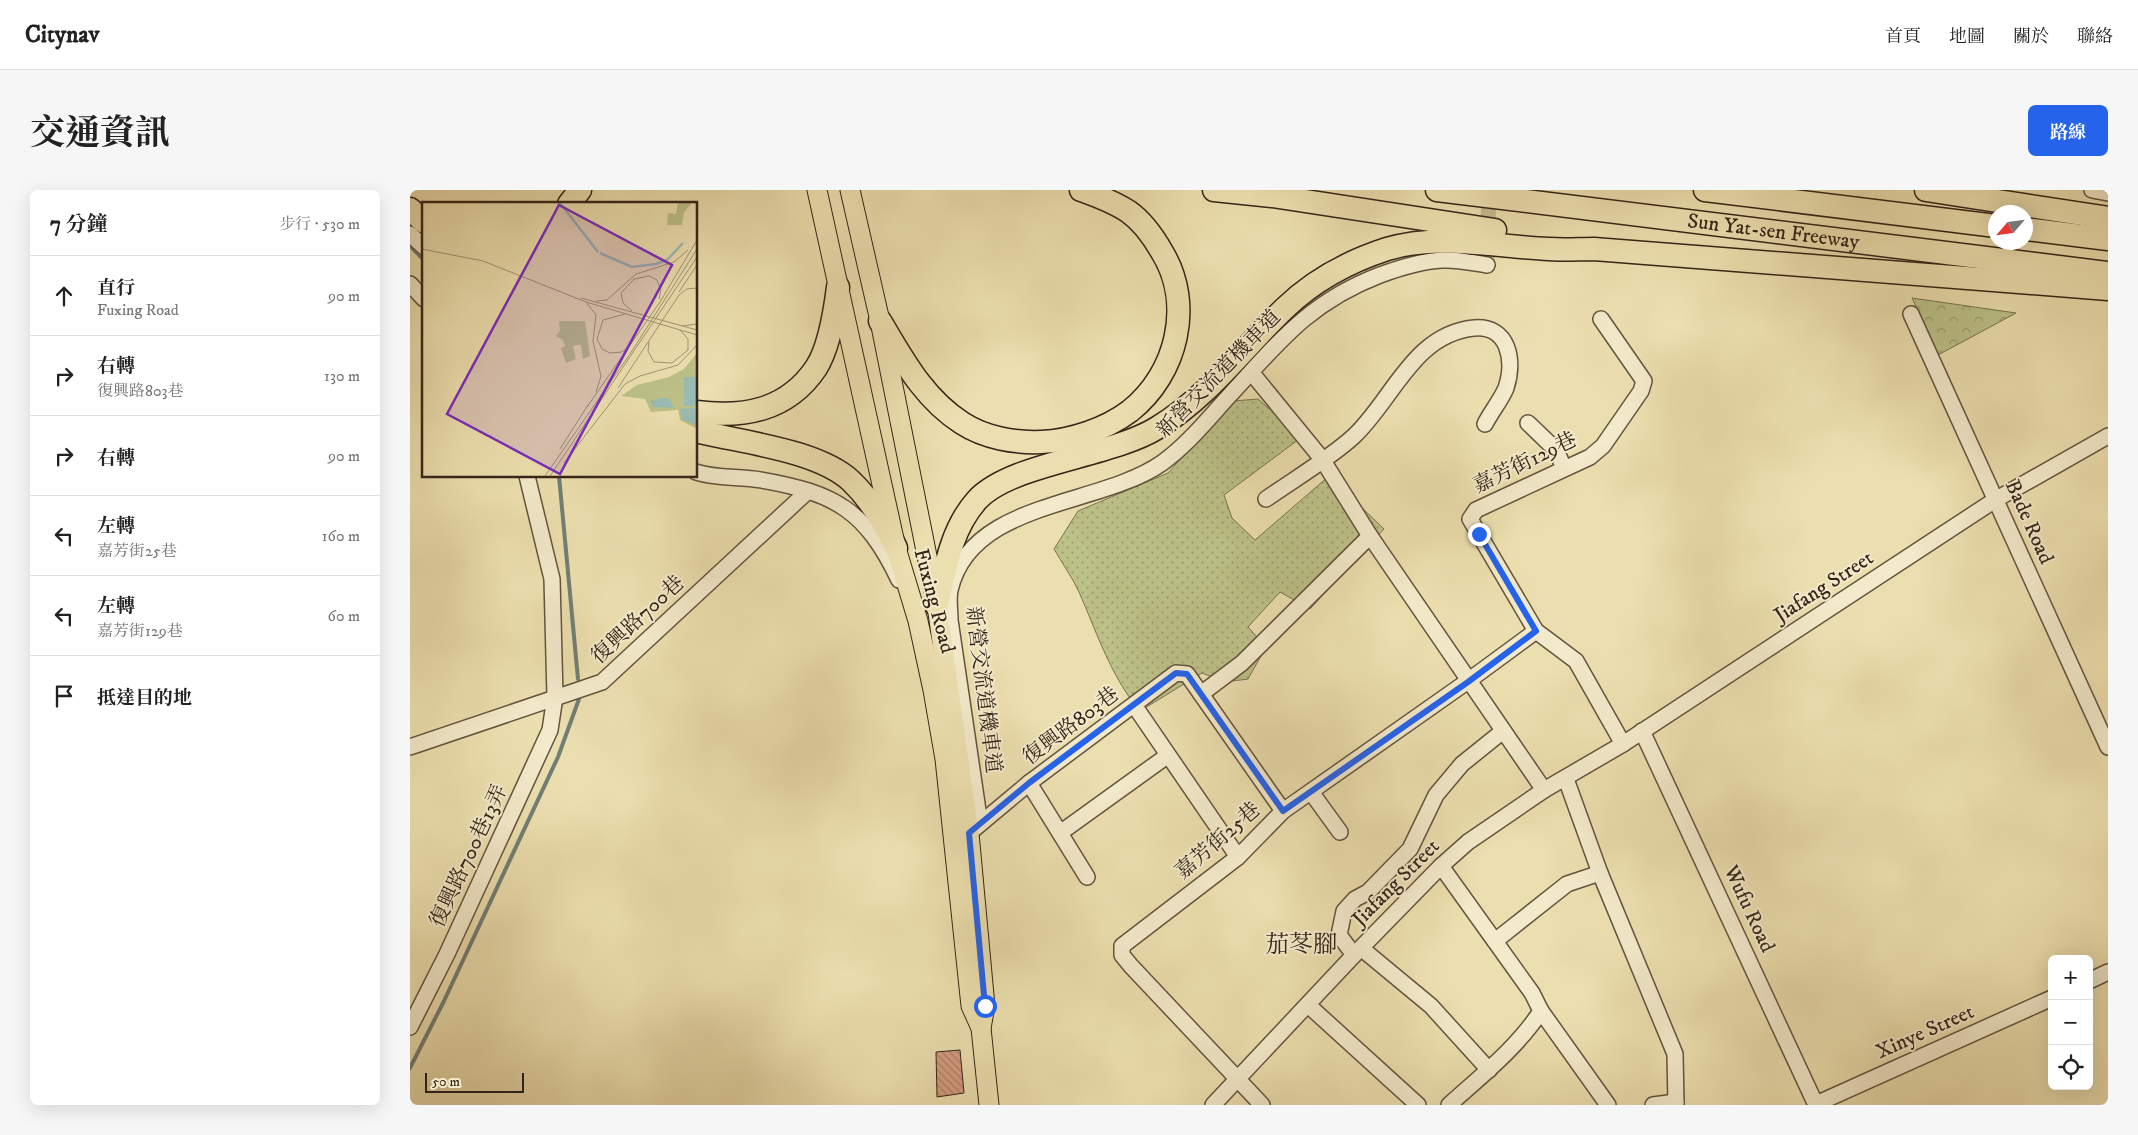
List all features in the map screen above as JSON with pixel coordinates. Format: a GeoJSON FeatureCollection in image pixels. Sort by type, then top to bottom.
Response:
{"type":"FeatureCollection","features":[{"type":"Feature","properties":{"kind":"highway"},"geometry":{"type":"LineString","coordinates":[[571,202],[580,190]]}},
{"type":"Feature","properties":{"kind":"highway"},"geometry":{"type":"LineString","coordinates":[[880,321],[913,377],[936,402],[962,424],[992,436],[1024,443],[1049,442],[1073,437],[1099,428],[1129,412],[1147,394],[1163,371],[1174,347],[1180,315],[1177,286],[1168,262],[1152,235],[1130,213],[1109,200],[1081,190]]}},
{"type":"Feature","properties":{"kind":"highway"},"geometry":{"type":"LineString","coordinates":[[1214,190],[1272,196],[1542,238],[1594,249]]}},
{"type":"Feature","properties":{"kind":"highway","name":"Sun Yat-sen Freeway"},"geometry":{"type":"LineString","coordinates":[[1437,190],[2108,273]]}},
{"type":"Feature","properties":{"kind":"highway","name":"Sun Yat-sen Freeway"},"geometry":{"type":"LineString","coordinates":[[1704,190],[1988,225]]}},
{"type":"Feature","properties":{"kind":"highway"},"geometry":{"type":"LineString","coordinates":[[1926,190],[2108,218]]}},
{"type":"Feature","properties":{"kind":"highway"},"geometry":{"type":"LineString","coordinates":[[410,209],[422,220]]}},
{"type":"Feature","properties":{"kind":"highway"},"geometry":{"type":"LineString","coordinates":[[2033,230],[2108,239]]}},
{"type":"Feature","properties":{"kind":"highway"},"geometry":{"type":"LineString","coordinates":[[936,606],[951,547],[960,523],[978,499],[1000,484],[1026,473],[1110,449],[1156,429],[1191,404],[1216,382],[1285,307],[1316,283],[1348,264],[1388,249],[1424,243],[1471,241],[1549,249],[1594,249],[2108,289]]}},
{"type":"Feature","properties":{"kind":"highway"},"geometry":{"type":"LineString","coordinates":[[698,412],[724,416],[757,412],[792,394],[816,368],[833,323],[838,287]]}},
{"type":"Feature","properties":{"kind":"highway"},"geometry":{"type":"LineString","coordinates":[[698,431],[783,450],[821,463],[850,480],[875,511],[896,548]]}},
{"type":"Feature","properties":{"kind":"main road","name":"Fuxing Road"},"geometry":{"type":"LineString","coordinates":[[817,190],[896,548],[918,621],[945,759],[970,1006],[980,1028],[988,1105]]}},
{"type":"Feature","properties":{"kind":"main road","name":"Fuxing Road"},"geometry":{"type":"LineString","coordinates":[[850,190],[880,321],[936,606],[975,828],[985,1006],[980,1028]]}},
{"type":"Feature","properties":{"kind":"street"},"geometry":{"type":"LineString","coordinates":[[2092,190],[2108,193]]}},
{"type":"Feature","properties":{"kind":"street"},"geometry":{"type":"LineString","coordinates":[[410,234],[422,245]]}},
{"type":"Feature","properties":{"kind":"street","name":"新營交流道機車道"},"geometry":{"type":"LineString","coordinates":[[975,828],[950,620],[950,590],[959,568],[970,550],[1014,519],[1046,507],[1112,488],[1142,476],[1155,467],[1187,443],[1296,323],[1330,298],[1362,282],[1400,268],[1442,260],[1487,265]]}},
{"type":"Feature","properties":{"kind":"street"},"geometry":{"type":"LineString","coordinates":[[410,284],[422,297]]}},
{"type":"Feature","properties":{"kind":"street","name":"Bade Road"},"geometry":{"type":"LineString","coordinates":[[1911,314],[2108,747]]}},
{"type":"Feature","properties":{"kind":"street","name":"嘉芳街129巷"},"geometry":{"type":"LineString","coordinates":[[1602,319],[1644,381],[1641,391],[1603,446],[1590,456],[1476,510],[1470,519],[1536,631],[1576,661],[1623,744]]}},
{"type":"Feature","properties":{"kind":"street"},"geometry":{"type":"LineString","coordinates":[[1266,499],[1353,436],[1431,344],[1454,332],[1475,328],[1500,334],[1508,346],[1511,363],[1506,388],[1484,424]]}},
{"type":"Feature","properties":{"kind":"street"},"geometry":{"type":"LineString","coordinates":[[1251,372],[1322,459],[1370,536],[1468,682],[1544,790]]}},
{"type":"Feature","properties":{"kind":"street"},"geometry":{"type":"LineString","coordinates":[[1528,423],[1556,450],[1564,468]]}},
{"type":"Feature","properties":{"kind":"street","name":"Jiafang Street"},"geometry":{"type":"LineString","coordinates":[[1214,1105],[1237,1078],[1440,866],[1468,842],[1544,790],[1566,779],[1623,744],[1995,500],[2108,436]]}},
{"type":"Feature","properties":{"kind":"street"},"geometry":{"type":"LineString","coordinates":[[698,472],[761,480],[808,491],[832,500],[862,520],[885,550],[918,621]]}},
{"type":"Feature","properties":{"kind":"street","name":"復興路700巷13弄"},"geometry":{"type":"LineString","coordinates":[[410,1028],[448,954],[550,730],[555,698],[552,579],[527,478]]}},
{"type":"Feature","properties":{"kind":"street","name":"復興路700巷"},"geometry":{"type":"LineString","coordinates":[[410,747],[602,682],[808,491]]}},
{"type":"Feature","properties":{"kind":"street"},"geometry":{"type":"LineString","coordinates":[[1283,811],[1201,694],[1249,656],[1370,536]]}},
{"type":"Feature","properties":{"kind":"street","name":"嘉芳街25巷"},"geometry":{"type":"LineString","coordinates":[[1237,1078],[1122,955],[1122,946],[1238,857],[1283,811],[1468,682],[1536,631]]}},
{"type":"Feature","properties":{"kind":"street","name":"復興路803巷"},"geometry":{"type":"LineString","coordinates":[[975,828],[1029,783],[1176,673],[1187,674],[1201,694]]}},
{"type":"Feature","properties":{"kind":"street"},"geometry":{"type":"LineString","coordinates":[[1134,705],[1167,756],[1238,857]]}},
{"type":"Feature","properties":{"kind":"street"},"geometry":{"type":"LineString","coordinates":[[1489,1070],[1431,1006],[1358,952],[1339,935],[1344,911],[1355,899],[1368,892],[1410,849],[1436,795],[1462,764],[1503,731]]}},
{"type":"Feature","properties":{"kind":"street","name":"Wufu Road"},"geometry":{"type":"LineString","coordinates":[[1642,731],[1816,1105]]}},
{"type":"Feature","properties":{"kind":"street"},"geometry":{"type":"LineString","coordinates":[[1060,834],[1167,756]]}},
{"type":"Feature","properties":{"kind":"street"},"geometry":{"type":"LineString","coordinates":[[1566,779],[1600,872],[1675,1054],[1676,1104],[1653,1105]]}},
{"type":"Feature","properties":{"kind":"street"},"geometry":{"type":"LineString","coordinates":[[1029,783],[1087,877]]}},
{"type":"Feature","properties":{"kind":"street"},"geometry":{"type":"LineString","coordinates":[[1311,792],[1340,832]]}},
{"type":"Feature","properties":{"kind":"street"},"geometry":{"type":"LineString","coordinates":[[1440,866],[1532,993],[1541,1011],[1608,1105]]}},
{"type":"Feature","properties":{"kind":"street"},"geometry":{"type":"LineString","coordinates":[[1495,941],[1567,884],[1600,872]]}},
{"type":"Feature","properties":{"kind":"street"},"geometry":{"type":"LineString","coordinates":[[2093,979],[2108,972]]}},
{"type":"Feature","properties":{"kind":"street","name":"Xinye Street"},"geometry":{"type":"LineString","coordinates":[[1816,1105],[2048,1000]]}},
{"type":"Feature","properties":{"kind":"street"},"geometry":{"type":"LineString","coordinates":[[1308,1004],[1418,1105]]}},
{"type":"Feature","properties":{"kind":"street"},"geometry":{"type":"LineString","coordinates":[[1449,1105],[1489,1070],[1532,1026],[1541,1011]]}},
{"type":"Feature","properties":{"kind":"street"},"geometry":{"type":"LineString","coordinates":[[1237,1078],[1262,1105]]}},
{"type":"Feature","properties":{"kind":"green space"},"geometry":{"type":"Polygon","coordinates":[[[1912,298],[2016,313],[1938,355],[1912,298]]]}},
{"type":"Feature","properties":{"kind":"green space"},"geometry":{"type":"Polygon","coordinates":[[[1258,399],[1302,437],[1224,495],[1232,518],[1255,540],[1329,476],[1384,529],[1310,609],[1280,592],[1248,627],[1266,647],[1248,679],[1225,682],[1202,673],[1140,711],[1113,669],[1079,592],[1054,549],[1078,511],[1168,473],[1233,401],[1258,399]]]}},
{"type":"Feature","properties":{"kind":"building"},"geometry":{"type":"Polygon","coordinates":[[[960,1050],[964,1093],[937,1097],[936,1052],[960,1050]]]}},
{"type":"Feature","properties":{"kind":"waterway"},"geometry":{"type":"LineString","coordinates":[[410,246],[422,258]]}},
{"type":"Feature","properties":{"kind":"waterway"},"geometry":{"type":"LineString","coordinates":[[559,478],[578,679]]}},
{"type":"Feature","properties":{"kind":"waterway"},"geometry":{"type":"LineString","coordinates":[[410,1068],[444,1001],[558,757],[579,699]]}},
{"type":"Feature","properties":{"kind":"tunnel"},"geometry":{"type":"LineString","coordinates":[[1487,265],[1489,190]]}},
{"type":"Feature","properties":{"kind":"district","name":"茄苳腳"},"geometry":{"type":"Point","coordinates":[1301,945]}},
{"type":"Feature","properties":{"kind":"route"},"geometry":{"type":"LineString","coordinates":[[985,1006],[969,833],[1029,783],[1176,673],[1187,674],[1283,811],[1468,682],[1536,631],[1479,534]]}}]}
